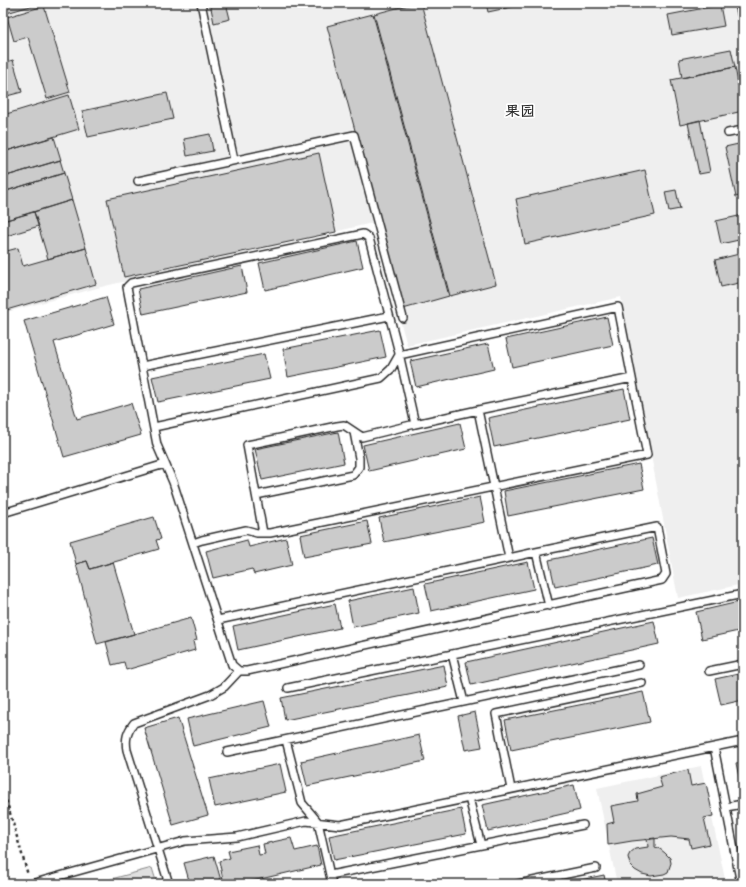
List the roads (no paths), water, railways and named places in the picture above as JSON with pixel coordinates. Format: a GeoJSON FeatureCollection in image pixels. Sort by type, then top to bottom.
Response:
{"type":"FeatureCollection","features":[{"type":"Feature","properties":{"kind":"lane"},"geometry":{"type":"LineString","coordinates":[[201,3],[234,160]]}},
{"type":"Feature","properties":{"kind":"lane"},"geometry":{"type":"LineString","coordinates":[[739,3],[743,21]]}},
{"type":"Feature","properties":{"kind":"lane"},"geometry":{"type":"LineString","coordinates":[[728,133],[743,130]]}},
{"type":"Feature","properties":{"kind":"lane"},"geometry":{"type":"LineString","coordinates":[[138,181],[354,134],[403,318]]}},
{"type":"Feature","properties":{"kind":"lane"},"geometry":{"type":"LineString","coordinates":[[218,620],[657,527],[666,574],[662,580],[550,606],[247,671],[239,671],[232,665],[173,482],[157,445],[127,287],[131,283],[363,234],[369,238],[390,316],[415,424]]}},
{"type":"Feature","properties":{"kind":"lane"},"geometry":{"type":"LineString","coordinates":[[154,427],[381,378],[391,369],[399,355],[618,307],[647,455],[270,533],[246,530],[193,543]]}},
{"type":"Feature","properties":{"kind":"lane"},"geometry":{"type":"LineString","coordinates":[[142,366],[390,316]]}},
{"type":"Feature","properties":{"kind":"lane"},"geometry":{"type":"LineString","coordinates":[[263,533],[247,445],[344,425],[362,437],[478,410],[632,378]]}},
{"type":"Feature","properties":{"kind":"lane"},"geometry":{"type":"LineString","coordinates":[[478,410],[509,558]]}},
{"type":"Feature","properties":{"kind":"lane"},"geometry":{"type":"LineString","coordinates":[[256,495],[353,475],[359,467],[359,458],[354,432]]}},
{"type":"Feature","properties":{"kind":"lane"},"geometry":{"type":"LineString","coordinates":[[3,513],[165,464]]}},
{"type":"Feature","properties":{"kind":"lane"},"geometry":{"type":"LineString","coordinates":[[536,552],[550,606]]}},
{"type":"Feature","properties":{"kind":"lane"},"geometry":{"type":"LineString","coordinates":[[288,688],[743,594]]}},
{"type":"Feature","properties":{"kind":"lane"},"geometry":{"type":"LineString","coordinates":[[452,654],[464,702]]}},
{"type":"Feature","properties":{"kind":"lane"},"geometry":{"type":"LineString","coordinates":[[709,671],[743,664]]}},
{"type":"Feature","properties":{"kind":"lane"},"geometry":{"type":"LineString","coordinates":[[226,752],[639,665]]}},
{"type":"Feature","properties":{"kind":"lane"},"geometry":{"type":"LineString","coordinates":[[169,884],[127,750],[125,741],[129,728],[134,723],[217,691],[224,687],[239,671]]}},
{"type":"Feature","properties":{"kind":"lane"},"geometry":{"type":"LineString","coordinates":[[511,790],[496,714],[642,683]]}},
{"type":"Feature","properties":{"kind":"lane"},"geometry":{"type":"LineString","coordinates":[[286,740],[302,803],[318,822],[332,884]]}},
{"type":"Feature","properties":{"kind":"lane"},"geometry":{"type":"LineString","coordinates":[[31,884],[185,842],[237,837],[306,821],[340,825],[743,741]]}},
{"type":"Feature","properties":{"kind":"lane"},"geometry":{"type":"LineString","coordinates":[[714,747],[741,884]]}},
{"type":"Feature","properties":{"kind":"lane"},"geometry":{"type":"LineString","coordinates":[[469,798],[481,845]]}},
{"type":"Feature","properties":{"kind":"lane"},"geometry":{"type":"LineString","coordinates":[[726,807],[743,804]]}},
{"type":"Feature","properties":{"kind":"lane"},"geometry":{"type":"LineString","coordinates":[[330,875],[583,825]]}},
{"type":"Feature","properties":{"kind":"lane"},"geometry":{"type":"LineString","coordinates":[[518,884],[596,868]]}},
{"type":"Feature","properties":{"kind":"district","name":"果园"},"geometry":{"type":"Point","coordinates":[520,111]}}]}
